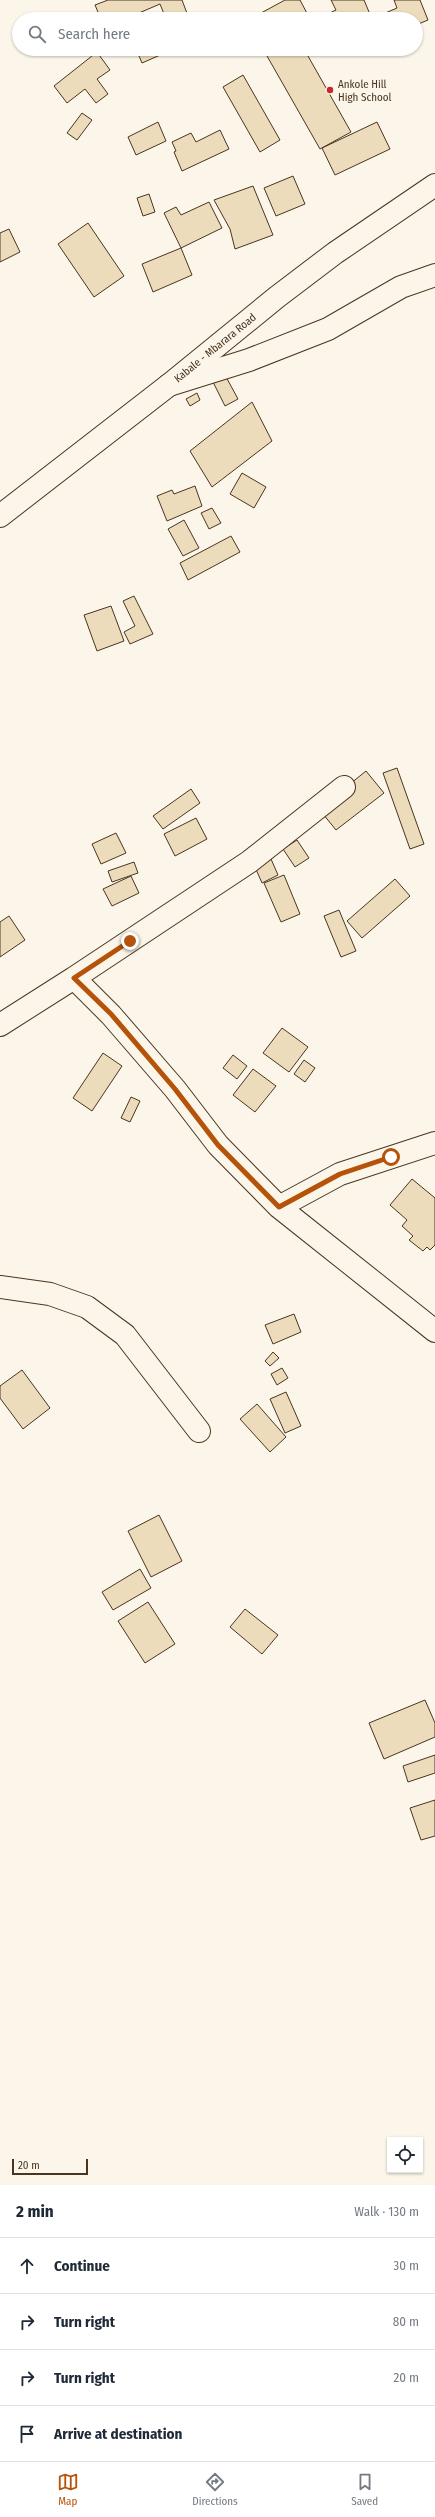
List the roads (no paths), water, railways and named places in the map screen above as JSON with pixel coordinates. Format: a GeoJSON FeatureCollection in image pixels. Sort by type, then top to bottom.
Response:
{"type":"FeatureCollection","features":[{"type":"Feature","properties":{"kind":"street","name":"Kabale - Mbarara Road"},"geometry":{"type":"LineString","coordinates":[[0,516],[169,385],[277,296],[335,253],[435,185]]}},
{"type":"Feature","properties":{"kind":"street"},"geometry":{"type":"LineString","coordinates":[[169,385],[249,360],[328,329],[401,287],[435,275]]}},
{"type":"Feature","properties":{"kind":"street"},"geometry":{"type":"LineString","coordinates":[[0,1025],[74,978],[249,862],[344,787]]}},
{"type":"Feature","properties":{"kind":"street"},"geometry":{"type":"LineString","coordinates":[[74,978],[111,1014],[170,1083],[218,1145],[279,1207],[435,1331]]}},
{"type":"Feature","properties":{"kind":"street"},"geometry":{"type":"LineString","coordinates":[[279,1207],[340,1174],[435,1143]]}},
{"type":"Feature","properties":{"kind":"street"},"geometry":{"type":"LineString","coordinates":[[0,1286],[50,1294],[86,1307],[126,1335],[199,1431]]}},
{"type":"Feature","properties":{"kind":"place","name":"Ankole Hill High School"},"geometry":{"type":"Point","coordinates":[330,90]}}]}
